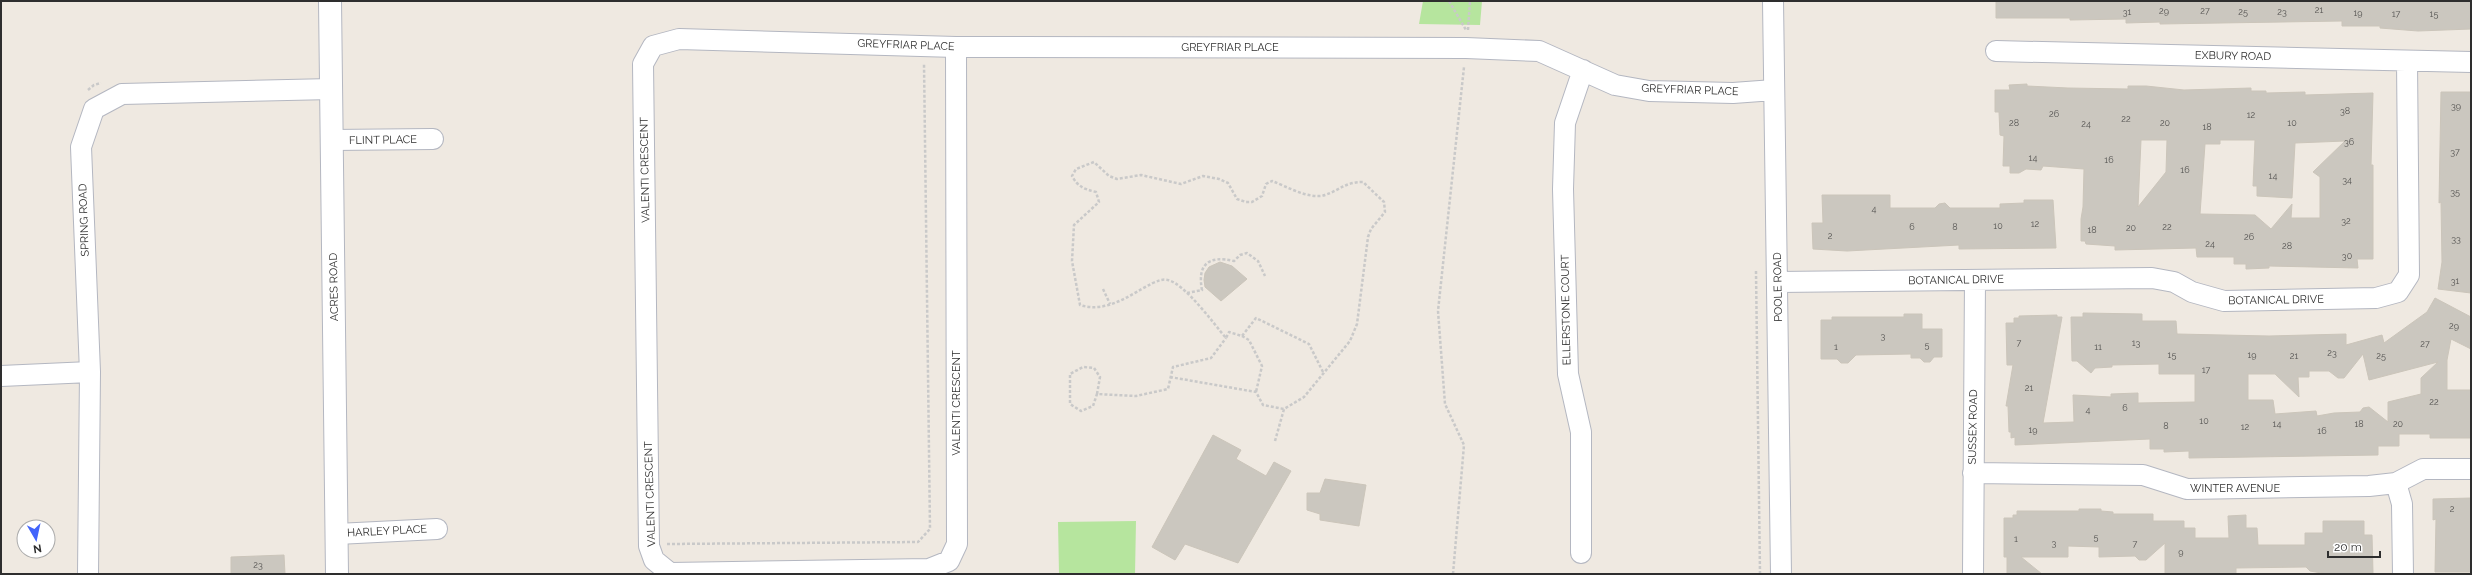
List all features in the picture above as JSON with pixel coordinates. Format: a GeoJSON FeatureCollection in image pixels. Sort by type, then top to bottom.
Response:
{"type":"FeatureCollection","features":[{"type":"Feature","properties":{"kind":"street","name":"ACRES ROAD"},"geometry":{"type":"LineString","coordinates":[[330,1],[337,574]]}},
{"type":"Feature","properties":{"kind":"street","name":"POOLE ROAD"},"geometry":{"type":"LineString","coordinates":[[1773,1],[1781,574]]}},
{"type":"Feature","properties":{"kind":"street","name":"GREYFRIAR PLACE"},"geometry":{"type":"LineString","coordinates":[[679,39],[956,46],[1467,40],[1539,51],[1615,85],[1648,91],[1733,93],[1774,90]]}},
{"type":"Feature","properties":{"kind":"street","name":"VALENTI CRESCENT"},"geometry":{"type":"LineString","coordinates":[[679,39],[653,46],[643,64],[649,546],[654,560],[670,573],[929,569],[949,561],[957,544],[956,46]]}},
{"type":"Feature","properties":{"kind":"street","name":"EXBURY ROAD"},"geometry":{"type":"LineString","coordinates":[[1996,50],[2471,62]]}},
{"type":"Feature","properties":{"kind":"street","name":"BOTANICAL DRIVE"},"geometry":{"type":"LineString","coordinates":[[1778,282],[2152,278],[2174,282],[2192,292],[2224,301],[2376,298],[2398,292],[2409,275],[2407,61]]}},
{"type":"Feature","properties":{"kind":"street","name":"ELLERSTONE COURT"},"geometry":{"type":"LineString","coordinates":[[1581,553],[1581,432],[1568,374],[1563,189],[1565,123],[1583,70]]}},
{"type":"Feature","properties":{"kind":"street","name":"SPRING ROAD"},"geometry":{"type":"LineString","coordinates":[[88,574],[90,372],[81,147],[94,110],[122,94],[332,89]]}},
{"type":"Feature","properties":{"kind":"street","name":"FLINT PLACE"},"geometry":{"type":"LineString","coordinates":[[332,140],[433,139]]}},
{"type":"Feature","properties":{"kind":"street","name":"SUSSEX ROAD"},"geometry":{"type":"LineString","coordinates":[[1973,574],[1975,280]]}},
{"type":"Feature","properties":{"kind":"street"},"geometry":{"type":"LineString","coordinates":[[1,376],[90,372]]}},
{"type":"Feature","properties":{"kind":"street","name":"WINTER AVENUE"},"geometry":{"type":"LineString","coordinates":[[1973,473],[2143,475],[2188,489],[2369,486],[2396,483],[2423,470],[2471,469]]}},
{"type":"Feature","properties":{"kind":"street"},"geometry":{"type":"LineString","coordinates":[[2396,483],[2402,504],[2403,574]]}},
{"type":"Feature","properties":{"kind":"street","name":"HARLEY PLACE"},"geometry":{"type":"LineString","coordinates":[[337,534],[436,529]]}},
{"type":"Feature","properties":{"kind":"path"},"geometry":{"type":"LineString","coordinates":[[1449,1],[1467,40]]}},
{"type":"Feature","properties":{"kind":"path"},"geometry":{"type":"LineString","coordinates":[[1453,574],[1464,445],[1445,404],[1438,311],[1470,1]]}},
{"type":"Feature","properties":{"kind":"path"},"geometry":{"type":"LineString","coordinates":[[664,542],[669,545],[918,542],[930,529],[924,59]]}},
{"type":"Feature","properties":{"kind":"path"},"geometry":{"type":"LineString","coordinates":[[82,95],[94,85],[105,82]]}},
{"type":"Feature","properties":{"kind":"path"},"geometry":{"type":"LineString","coordinates":[[1097,394],[1136,396],[1168,389],[1173,367],[1211,358],[1226,338],[1229,332],[1249,340],[1262,366],[1256,392],[1263,405],[1284,409],[1304,397],[1350,341],[1357,324],[1368,237],[1371,230],[1385,212],[1384,202],[1363,182],[1353,182],[1326,195],[1318,196],[1272,181],[1266,184],[1262,196],[1252,202],[1246,202],[1237,198],[1228,183],[1219,178],[1203,176],[1181,184],[1141,175],[1117,179],[1109,176],[1094,162],[1087,164],[1076,169],[1072,176],[1077,185],[1084,189],[1096,192],[1099,202],[1074,225],[1072,261],[1080,305],[1093,309],[1123,301],[1158,280],[1168,280],[1186,293],[1226,338]]}},
{"type":"Feature","properties":{"kind":"path"},"geometry":{"type":"LineString","coordinates":[[1186,293],[1202,290],[1202,271],[1207,263],[1217,258],[1234,261],[1240,255],[1247,253],[1258,261],[1265,276]]}},
{"type":"Feature","properties":{"kind":"path"},"geometry":{"type":"LineString","coordinates":[[1756,264],[1760,574]]}},
{"type":"Feature","properties":{"kind":"path"},"geometry":{"type":"LineString","coordinates":[[1103,289],[1110,304]]}},
{"type":"Feature","properties":{"kind":"path"},"geometry":{"type":"LineString","coordinates":[[1242,336],[1256,318],[1310,344],[1324,374]]}},
{"type":"Feature","properties":{"kind":"path"},"geometry":{"type":"LineString","coordinates":[[1083,367],[1094,368],[1100,377],[1097,394],[1093,406],[1081,411],[1070,404],[1070,374],[1083,367]]}},
{"type":"Feature","properties":{"kind":"path"},"geometry":{"type":"LineString","coordinates":[[1170,377],[1256,392]]}},
{"type":"Feature","properties":{"kind":"path"},"geometry":{"type":"LineString","coordinates":[[1275,441],[1284,409]]}},
{"type":"Feature","properties":{"kind":"green space"},"geometry":{"type":"Polygon","coordinates":[[[1423,1],[1482,1],[1480,25],[1419,24],[1423,1]]]}},
{"type":"Feature","properties":{"kind":"green space"},"geometry":{"type":"Polygon","coordinates":[[[1136,521],[1135,574],[1059,574],[1058,522],[1136,521]]]}},
{"type":"Feature","properties":{"kind":"building"},"geometry":{"type":"Polygon","coordinates":[[[1996,1],[2471,1],[2471,29],[2418,31],[2380,28],[2380,26],[2342,26],[2342,21],[2160,24],[2160,22],[2126,23],[2126,19],[2070,20],[2070,18],[1996,18],[1996,1]]]}},
{"type":"Feature","properties":{"kind":"building"},"geometry":{"type":"Polygon","coordinates":[[[2027,84],[2027,86],[2128,89],[2128,86],[2146,86],[2184,90],[2251,88],[2251,91],[2266,91],[2266,93],[2305,92],[2305,95],[2373,93],[2371,165],[2373,165],[2373,259],[2357,259],[2358,268],[2269,266],[2269,268],[2246,269],[2246,264],[2234,264],[2234,257],[2197,257],[2196,248],[2115,250],[2115,246],[2086,244],[2085,241],[2081,241],[2084,169],[2043,166],[2041,170],[2026,169],[2019,173],[2010,173],[2010,166],[2003,166],[2004,136],[2000,135],[1999,112],[1995,112],[1995,90],[2010,90],[2009,85],[2027,84]],[[2141,140],[2138,207],[2166,172],[2167,140],[2141,140]],[[2220,140],[2220,144],[2205,144],[2200,214],[2255,215],[2271,229],[2292,204],[2291,218],[2320,218],[2320,177],[2313,172],[2345,141],[2295,143],[2292,198],[2257,196],[2257,186],[2253,186],[2255,140],[2220,140]]]}},
{"type":"Feature","properties":{"kind":"building"},"geometry":{"type":"Polygon","coordinates":[[[2441,92],[2471,92],[2471,293],[2438,289],[2442,262],[2441,202],[2439,203],[2441,92]]]}},
{"type":"Feature","properties":{"kind":"building"},"geometry":{"type":"Polygon","coordinates":[[[1822,195],[1890,195],[1890,208],[1935,208],[1939,204],[1945,203],[1950,208],[2000,208],[2000,204],[2024,203],[2024,200],[2053,200],[2056,248],[1959,249],[1959,245],[1847,251],[1813,249],[1812,223],[1823,223],[1822,195]]]}},
{"type":"Feature","properties":{"kind":"building"},"geometry":{"type":"Polygon","coordinates":[[[1220,262],[1232,266],[1247,279],[1221,301],[1205,287],[1204,280],[1205,273],[1209,267],[1220,262]]]}},
{"type":"Feature","properties":{"kind":"building"},"geometry":{"type":"Polygon","coordinates":[[[2435,298],[2471,317],[2471,349],[2451,339],[2447,360],[2447,390],[2471,390],[2471,438],[2430,438],[2430,434],[2399,434],[2399,446],[2378,446],[2378,455],[2189,458],[2189,451],[2164,452],[2164,449],[2150,449],[2150,439],[2015,445],[2015,437],[2011,438],[2011,432],[2009,432],[2008,406],[2006,406],[2013,365],[2007,365],[2006,323],[2014,323],[2014,318],[2019,318],[2019,316],[2057,315],[2057,317],[2062,317],[2043,423],[2074,422],[2073,395],[2111,397],[2111,394],[2138,393],[2138,403],[2195,402],[2195,374],[2159,374],[2159,364],[2112,365],[2112,367],[2095,368],[2091,373],[2077,361],[2072,361],[2071,317],[2083,317],[2083,313],[2142,314],[2142,321],[2176,321],[2177,334],[2269,336],[2346,334],[2346,345],[2382,335],[2384,343],[2427,312],[2435,298]],[[2363,354],[2344,378],[2338,378],[2329,371],[2309,371],[2309,377],[2298,377],[2299,397],[2275,374],[2248,374],[2248,400],[2273,400],[2275,414],[2316,411],[2317,416],[2334,413],[2360,412],[2363,408],[2369,407],[2388,422],[2388,402],[2421,394],[2421,378],[2438,362],[2369,380],[2363,354]]]}},
{"type":"Feature","properties":{"kind":"building"},"geometry":{"type":"Polygon","coordinates":[[[1904,314],[1922,314],[1922,329],[1942,329],[1942,357],[1934,357],[1930,362],[1924,362],[1920,358],[1911,358],[1911,354],[1856,355],[1848,363],[1841,363],[1837,359],[1821,359],[1821,320],[1832,320],[1832,317],[1904,317],[1904,314]]]}},
{"type":"Feature","properties":{"kind":"building"},"geometry":{"type":"Polygon","coordinates":[[[1213,435],[1241,450],[1236,459],[1266,476],[1274,462],[1291,471],[1238,563],[1185,544],[1175,560],[1152,547],[1213,435]]]}},
{"type":"Feature","properties":{"kind":"building"},"geometry":{"type":"Polygon","coordinates":[[[1325,479],[1366,485],[1359,526],[1320,520],[1320,514],[1307,510],[1307,493],[1320,493],[1325,479]]]}},
{"type":"Feature","properties":{"kind":"building"},"geometry":{"type":"Polygon","coordinates":[[[2471,498],[2471,572],[2435,572],[2436,519],[2433,520],[2433,499],[2471,498]]]}},
{"type":"Feature","properties":{"kind":"building"},"geometry":{"type":"Polygon","coordinates":[[[2079,509],[2101,509],[2101,511],[2113,512],[2113,514],[2153,514],[2153,521],[2184,521],[2184,528],[2195,528],[2195,538],[2229,538],[2228,516],[2246,515],[2246,528],[2257,528],[2258,545],[2305,545],[2305,533],[2323,533],[2323,521],[2364,521],[2364,535],[2372,535],[2373,573],[2327,574],[2310,571],[2306,567],[2236,568],[2236,574],[2165,574],[2165,543],[2146,560],[2139,560],[2135,556],[2099,557],[2099,547],[2068,546],[2068,557],[2021,557],[2042,574],[2007,574],[2007,557],[2004,557],[2004,518],[2013,518],[2013,515],[2017,515],[2017,511],[2079,511],[2079,509]]]}},
{"type":"Feature","properties":{"kind":"building"},"geometry":{"type":"Polygon","coordinates":[[[284,555],[285,574],[231,574],[231,557],[284,555]]]}}]}
